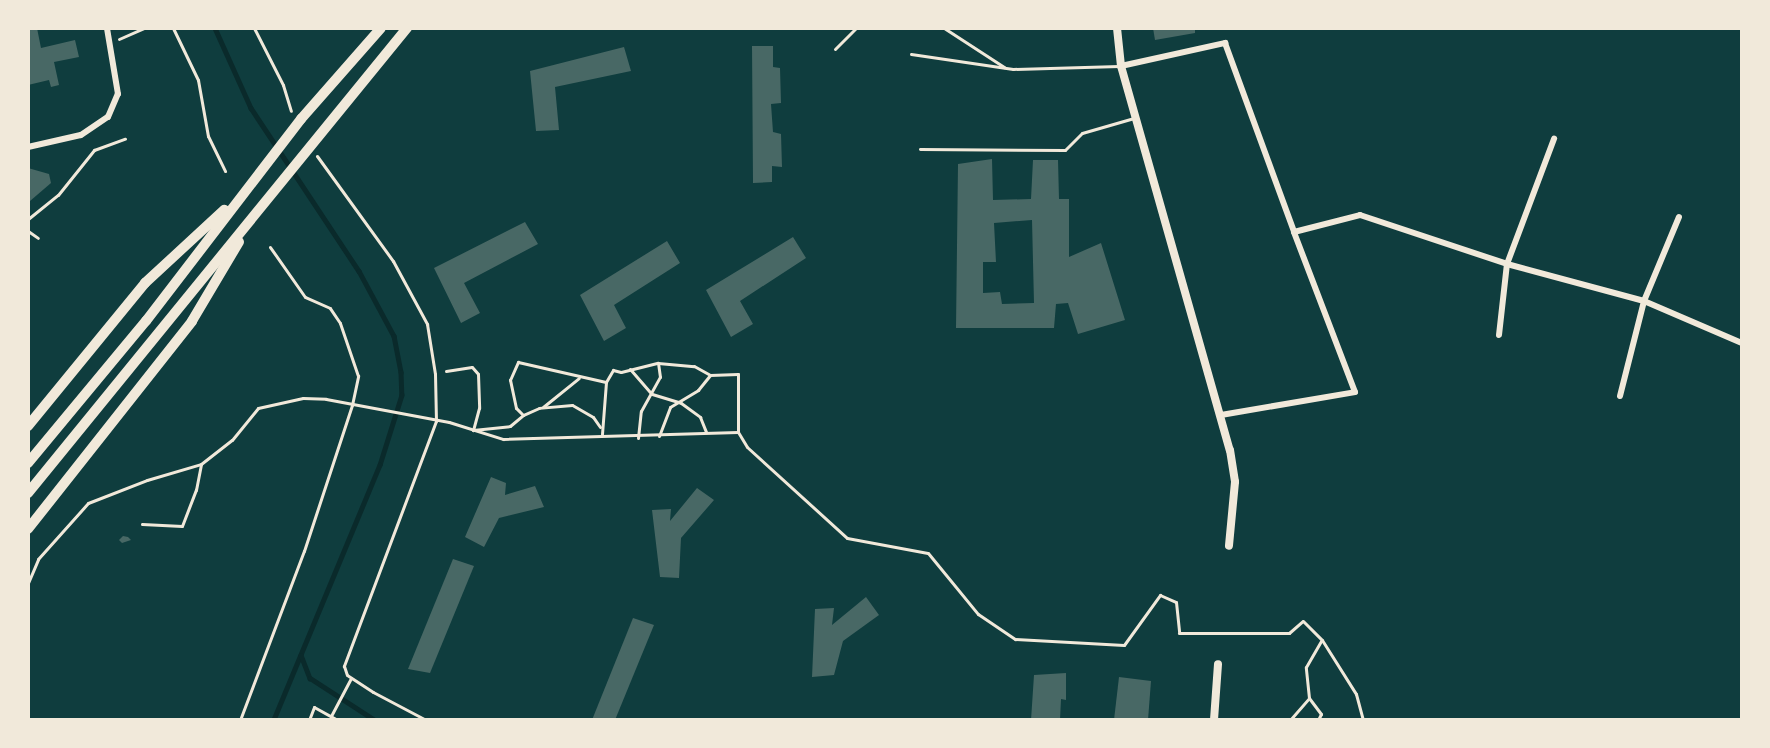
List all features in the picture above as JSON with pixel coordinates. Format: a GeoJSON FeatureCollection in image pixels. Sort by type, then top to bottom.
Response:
{"type":"FeatureCollection","features":[{"type":"Feature","properties":{"kind":"highway"},"geometry":{"type":"LineString","coordinates":[[28,463],[247,190],[299,120],[372,40],[380,28]]}},
{"type":"Feature","properties":{"kind":"highway"},"geometry":{"type":"LineString","coordinates":[[384,54],[401,28]]}},
{"type":"Feature","properties":{"kind":"highway"},"geometry":{"type":"LineString","coordinates":[[28,493],[407,28]]}},
{"type":"Feature","properties":{"kind":"highway"},"geometry":{"type":"LineString","coordinates":[[28,426],[145,283],[247,190]]}},
{"type":"Feature","properties":{"kind":"highway"},"geometry":{"type":"LineString","coordinates":[[28,529],[192,321],[259,210]]}},
{"type":"Feature","properties":{"kind":"street"},"geometry":{"type":"LineString","coordinates":[[28,147],[81,135],[108,117],[118,94],[111,41],[107,28]]}},
{"type":"Feature","properties":{"kind":"street"},"geometry":{"type":"LineString","coordinates":[[1117,28],[1121,66],[1221,415],[1234,482],[1229,546]]}},
{"type":"Feature","properties":{"kind":"street"},"geometry":{"type":"LineString","coordinates":[[1121,66],[1225,43],[1355,392],[1221,415]]}},
{"type":"Feature","properties":{"kind":"street"},"geometry":{"type":"LineString","coordinates":[[1499,335],[1507,264],[1554,139]]}},
{"type":"Feature","properties":{"kind":"street"},"geometry":{"type":"LineString","coordinates":[[1294,232],[1360,216],[1507,264],[1644,301],[1742,343]]}},
{"type":"Feature","properties":{"kind":"street"},"geometry":{"type":"LineString","coordinates":[[1620,396],[1644,301],[1679,217]]}},
{"type":"Feature","properties":{"kind":"street"},"geometry":{"type":"LineString","coordinates":[[1214,720],[1218,664]]}},
{"type":"Feature","properties":{"kind":"lane"},"geometry":{"type":"LineString","coordinates":[[835,49],[856,28]]}},
{"type":"Feature","properties":{"kind":"lane"},"geometry":{"type":"LineString","coordinates":[[944,28],[1006,68]]}},
{"type":"Feature","properties":{"kind":"lane"},"geometry":{"type":"LineString","coordinates":[[911,54],[1006,68],[1053,70],[1121,66]]}},
{"type":"Feature","properties":{"kind":"lane"},"geometry":{"type":"LineString","coordinates":[[920,149],[1065,150],[1082,133],[1136,117]]}},
{"type":"Feature","properties":{"kind":"lane"},"geometry":{"type":"LineString","coordinates":[[885,720],[896,720]]}},
{"type":"Feature","properties":{"kind":"path"},"geometry":{"type":"LineString","coordinates":[[111,41],[144,28]]}},
{"type":"Feature","properties":{"kind":"path"},"geometry":{"type":"LineString","coordinates":[[173,28],[198,80],[207,136],[225,171]]}},
{"type":"Feature","properties":{"kind":"path"},"geometry":{"type":"LineString","coordinates":[[254,28],[299,120]]}},
{"type":"Feature","properties":{"kind":"path"},"geometry":{"type":"LineString","coordinates":[[28,219],[58,195],[94,150],[125,140]]}},
{"type":"Feature","properties":{"kind":"path"},"geometry":{"type":"LineString","coordinates":[[313,146],[414,295],[427,324],[435,374],[436,421],[344,666],[352,678],[426,720]]}},
{"type":"Feature","properties":{"kind":"path"},"geometry":{"type":"LineString","coordinates":[[28,231],[38,238]]}},
{"type":"Feature","properties":{"kind":"path"},"geometry":{"type":"LineString","coordinates":[[240,720],[304,551],[352,405],[358,376],[340,323],[330,308],[305,297],[270,247]]}},
{"type":"Feature","properties":{"kind":"path"},"geometry":{"type":"LineString","coordinates":[[523,415],[516,408],[510,380],[518,362],[579,378],[606,382]]}},
{"type":"Feature","properties":{"kind":"path"},"geometry":{"type":"LineString","coordinates":[[638,438],[640,411],[660,377],[658,363]]}},
{"type":"Feature","properties":{"kind":"path"},"geometry":{"type":"LineString","coordinates":[[602,434],[606,382],[613,370],[658,363],[694,366],[710,375],[738,374],[738,432],[747,447],[847,538],[928,553],[978,614],[1015,639],[1124,645],[1160,595],[1176,602],[1179,633],[1289,633],[1303,621],[1322,640],[1356,694],[1363,720]]}},
{"type":"Feature","properties":{"kind":"path"},"geometry":{"type":"LineString","coordinates":[[446,371],[472,367],[478,374],[479,408],[473,430]]}},
{"type":"Feature","properties":{"kind":"path"},"geometry":{"type":"LineString","coordinates":[[630,369],[652,394],[681,403],[700,417],[706,432]]}},
{"type":"Feature","properties":{"kind":"path"},"geometry":{"type":"LineString","coordinates":[[659,436],[670,407],[681,403],[710,375]]}},
{"type":"Feature","properties":{"kind":"path"},"geometry":{"type":"LineString","coordinates":[[473,430],[485,426],[510,426],[523,415],[543,407],[579,378]]}},
{"type":"Feature","properties":{"kind":"path"},"geometry":{"type":"LineString","coordinates":[[28,583],[38,559],[88,503],[147,480],[201,464],[232,440],[258,408],[303,398],[436,421],[503,439],[602,434],[638,438],[706,432],[738,432]]}},
{"type":"Feature","properties":{"kind":"path"},"geometry":{"type":"LineString","coordinates":[[543,407],[572,405],[593,417],[601,428]]}},
{"type":"Feature","properties":{"kind":"path"},"geometry":{"type":"LineString","coordinates":[[142,524],[182,526],[196,490],[201,464]]}},
{"type":"Feature","properties":{"kind":"path"},"geometry":{"type":"LineString","coordinates":[[1318,720],[1321,714],[1309,698],[1306,667],[1322,640]]}},
{"type":"Feature","properties":{"kind":"path"},"geometry":{"type":"LineString","coordinates":[[331,716],[352,678]]}},
{"type":"Feature","properties":{"kind":"path"},"geometry":{"type":"LineString","coordinates":[[1290,720],[1309,698]]}},
{"type":"Feature","properties":{"kind":"path"},"geometry":{"type":"LineString","coordinates":[[309,720],[314,707],[337,720]]}},
{"type":"Feature","properties":{"kind":"building"},"geometry":{"type":"Polygon","coordinates":[[[28,28],[37,28],[41,48],[75,40],[79,57],[54,62],[59,85],[51,87],[49,80],[28,85],[28,28]]]}},
{"type":"Feature","properties":{"kind":"building"},"geometry":{"type":"Polygon","coordinates":[[[1153,28],[1195,28],[1195,33],[1155,40],[1153,28]]]}},
{"type":"Feature","properties":{"kind":"building"},"geometry":{"type":"Polygon","coordinates":[[[752,46],[773,46],[773,67],[780,68],[781,103],[771,104],[773,132],[781,134],[782,167],[772,166],[772,182],[753,183],[752,46]]]}},
{"type":"Feature","properties":{"kind":"building"},"geometry":{"type":"Polygon","coordinates":[[[624,47],[631,71],[555,87],[559,130],[536,131],[530,71],[624,47]]]}},
{"type":"Feature","properties":{"kind":"building"},"geometry":{"type":"Polygon","coordinates":[[[992,159],[993,200],[1031,199],[1033,160],[1058,160],[1059,199],[1069,199],[1069,257],[1101,243],[1125,320],[1078,334],[1068,303],[1056,304],[1054,328],[956,328],[958,164],[992,159]],[[1032,220],[994,223],[996,262],[983,262],[983,293],[1000,292],[1002,304],[1034,303],[1032,220]]]}},
{"type":"Feature","properties":{"kind":"building"},"geometry":{"type":"Polygon","coordinates":[[[28,168],[49,174],[51,183],[30,201],[28,168]]]}},
{"type":"Feature","properties":{"kind":"building"},"geometry":{"type":"Polygon","coordinates":[[[525,222],[538,244],[464,283],[480,313],[461,323],[434,268],[525,222]]]}},
{"type":"Feature","properties":{"kind":"building"},"geometry":{"type":"Polygon","coordinates":[[[793,237],[806,258],[740,301],[753,324],[731,337],[706,290],[793,237]]]}},
{"type":"Feature","properties":{"kind":"building"},"geometry":{"type":"Polygon","coordinates":[[[667,241],[680,263],[614,305],[626,328],[604,341],[580,295],[667,241]]]}},
{"type":"Feature","properties":{"kind":"building"},"geometry":{"type":"Polygon","coordinates":[[[491,477],[506,483],[505,495],[535,486],[544,507],[499,518],[484,547],[465,537],[491,477]]]}},
{"type":"Feature","properties":{"kind":"building"},"geometry":{"type":"Polygon","coordinates":[[[697,488],[714,500],[681,538],[679,578],[660,577],[652,510],[671,509],[670,521],[697,488]]]}},
{"type":"Feature","properties":{"kind":"building"},"geometry":{"type":"Polygon","coordinates":[[[123,536],[131,540],[122,543],[119,540],[123,536]]]}},
{"type":"Feature","properties":{"kind":"building"},"geometry":{"type":"Polygon","coordinates":[[[453,559],[474,566],[430,673],[408,669],[453,559]]]}},
{"type":"Feature","properties":{"kind":"building"},"geometry":{"type":"Polygon","coordinates":[[[866,597],[879,615],[843,641],[834,675],[812,677],[815,609],[834,608],[832,625],[866,597]]]}},
{"type":"Feature","properties":{"kind":"building"},"geometry":{"type":"Polygon","coordinates":[[[633,618],[654,625],[615,720],[592,720],[633,618]]]}},
{"type":"Feature","properties":{"kind":"building"},"geometry":{"type":"Polygon","coordinates":[[[1066,673],[1066,700],[1061,699],[1060,720],[1031,720],[1034,675],[1066,673]]]}},
{"type":"Feature","properties":{"kind":"building"},"geometry":{"type":"Polygon","coordinates":[[[1119,677],[1151,681],[1148,720],[1114,720],[1119,677]]]}},
{"type":"Feature","properties":{"kind":"waterway"},"geometry":{"type":"LineString","coordinates":[[215,28],[251,108],[359,271],[394,336],[401,372],[402,395],[380,465],[274,720]]}},
{"type":"Feature","properties":{"kind":"waterway"},"geometry":{"type":"LineString","coordinates":[[301,655],[310,678],[375,720]]}}]}
